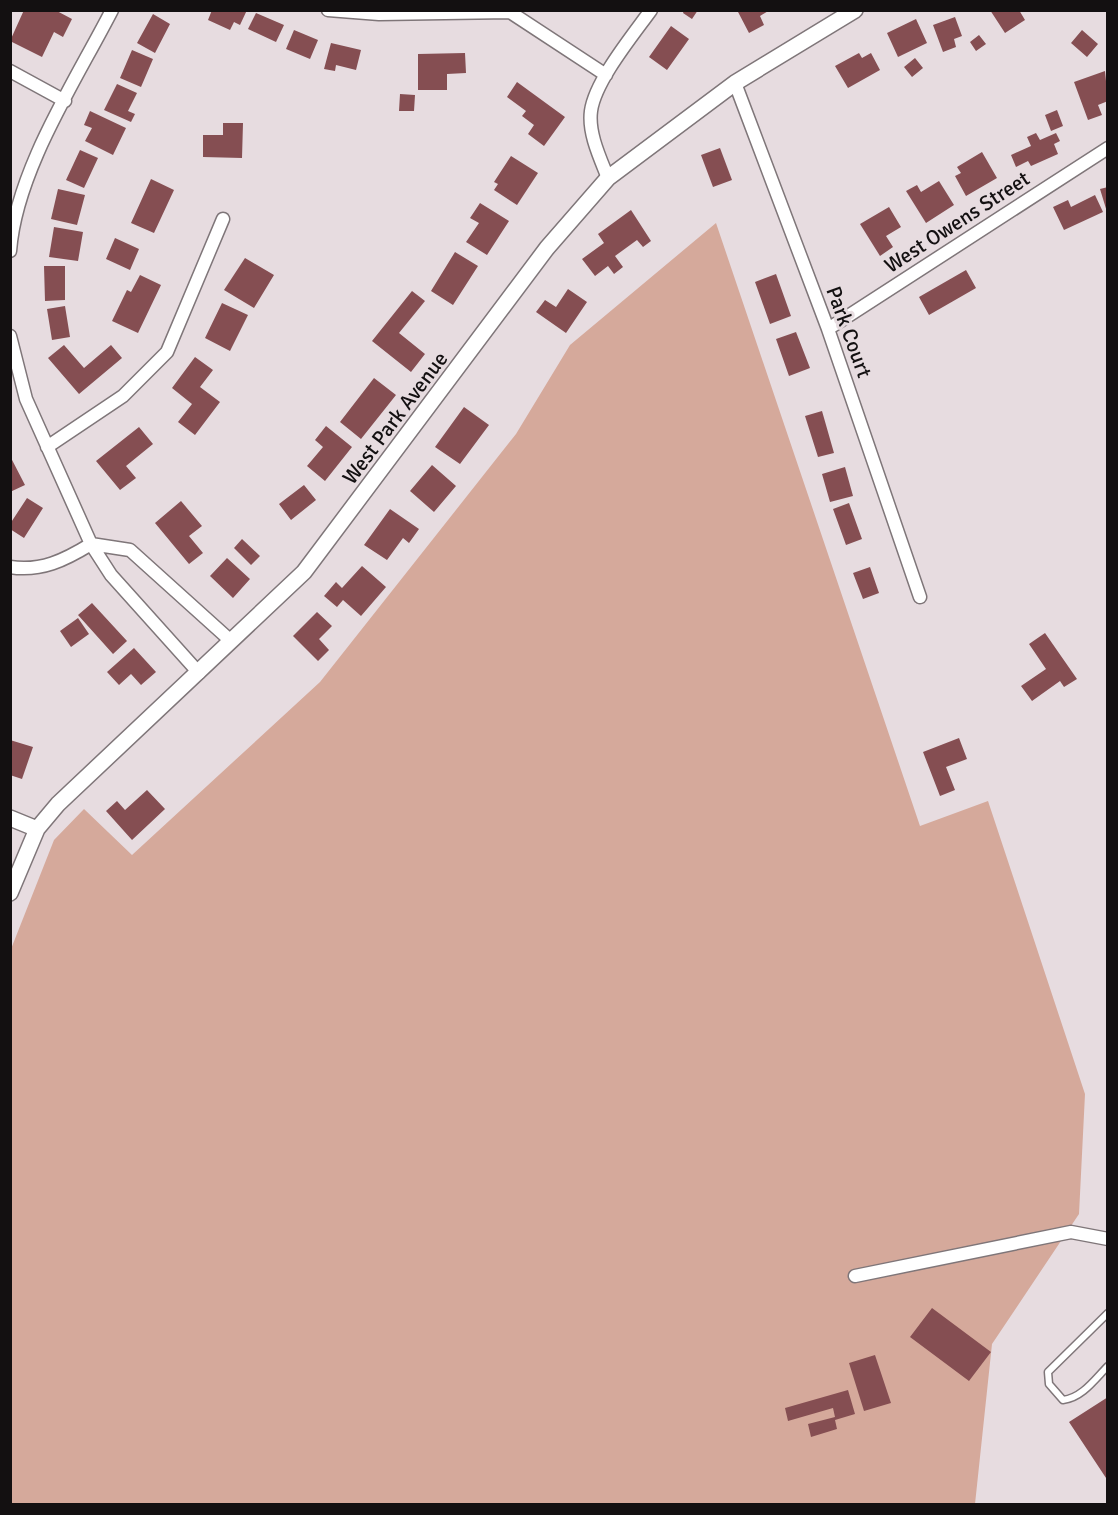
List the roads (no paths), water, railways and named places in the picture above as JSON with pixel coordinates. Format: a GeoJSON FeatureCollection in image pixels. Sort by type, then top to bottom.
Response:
{"type":"FeatureCollection","features":[{"type":"Feature","properties":{"kind":"street"},"geometry":{"type":"LineString","coordinates":[[10,251],[12,229],[22,192],[112,10]]}},
{"type":"Feature","properties":{"kind":"street"},"geometry":{"type":"LineString","coordinates":[[328,10],[380,14],[510,11],[606,75]]}},
{"type":"Feature","properties":{"kind":"street"},"geometry":{"type":"LineString","coordinates":[[608,178],[593,135],[591,110],[606,75],[651,10]]}},
{"type":"Feature","properties":{"kind":"street","name":"West Park Avenue"},"geometry":{"type":"LineString","coordinates":[[10,893],[37,829],[58,804],[304,572],[547,248],[608,178],[735,83],[855,10]]}},
{"type":"Feature","properties":{"kind":"street"},"geometry":{"type":"LineString","coordinates":[[10,71],[65,101]]}},
{"type":"Feature","properties":{"kind":"street","name":"Park Court"},"geometry":{"type":"LineString","coordinates":[[735,83],[828,329],[920,597]]}},
{"type":"Feature","properties":{"kind":"street","name":"West Owens Street"},"geometry":{"type":"LineString","coordinates":[[828,329],[1107,148]]}},
{"type":"Feature","properties":{"kind":"street"},"geometry":{"type":"LineString","coordinates":[[47,447],[123,396],[167,352],[223,219]]}},
{"type":"Feature","properties":{"kind":"street"},"geometry":{"type":"LineString","coordinates":[[10,336],[26,399],[90,544],[111,575],[199,673]]}},
{"type":"Feature","properties":{"kind":"street"},"geometry":{"type":"LineString","coordinates":[[10,567],[27,570],[64,561],[90,544],[130,550],[231,641]]}},
{"type":"Feature","properties":{"kind":"street"},"geometry":{"type":"LineString","coordinates":[[10,818],[37,829]]}},
{"type":"Feature","properties":{"kind":"street"},"geometry":{"type":"LineString","coordinates":[[855,1276],[1071,1232],[1107,1239]]}},
{"type":"Feature","properties":{"kind":"lane"},"geometry":{"type":"LineString","coordinates":[[1107,1313],[1048,1372],[1049,1384],[1064,1400],[1071,1399],[1079,1395],[1107,1366]]}}]}
